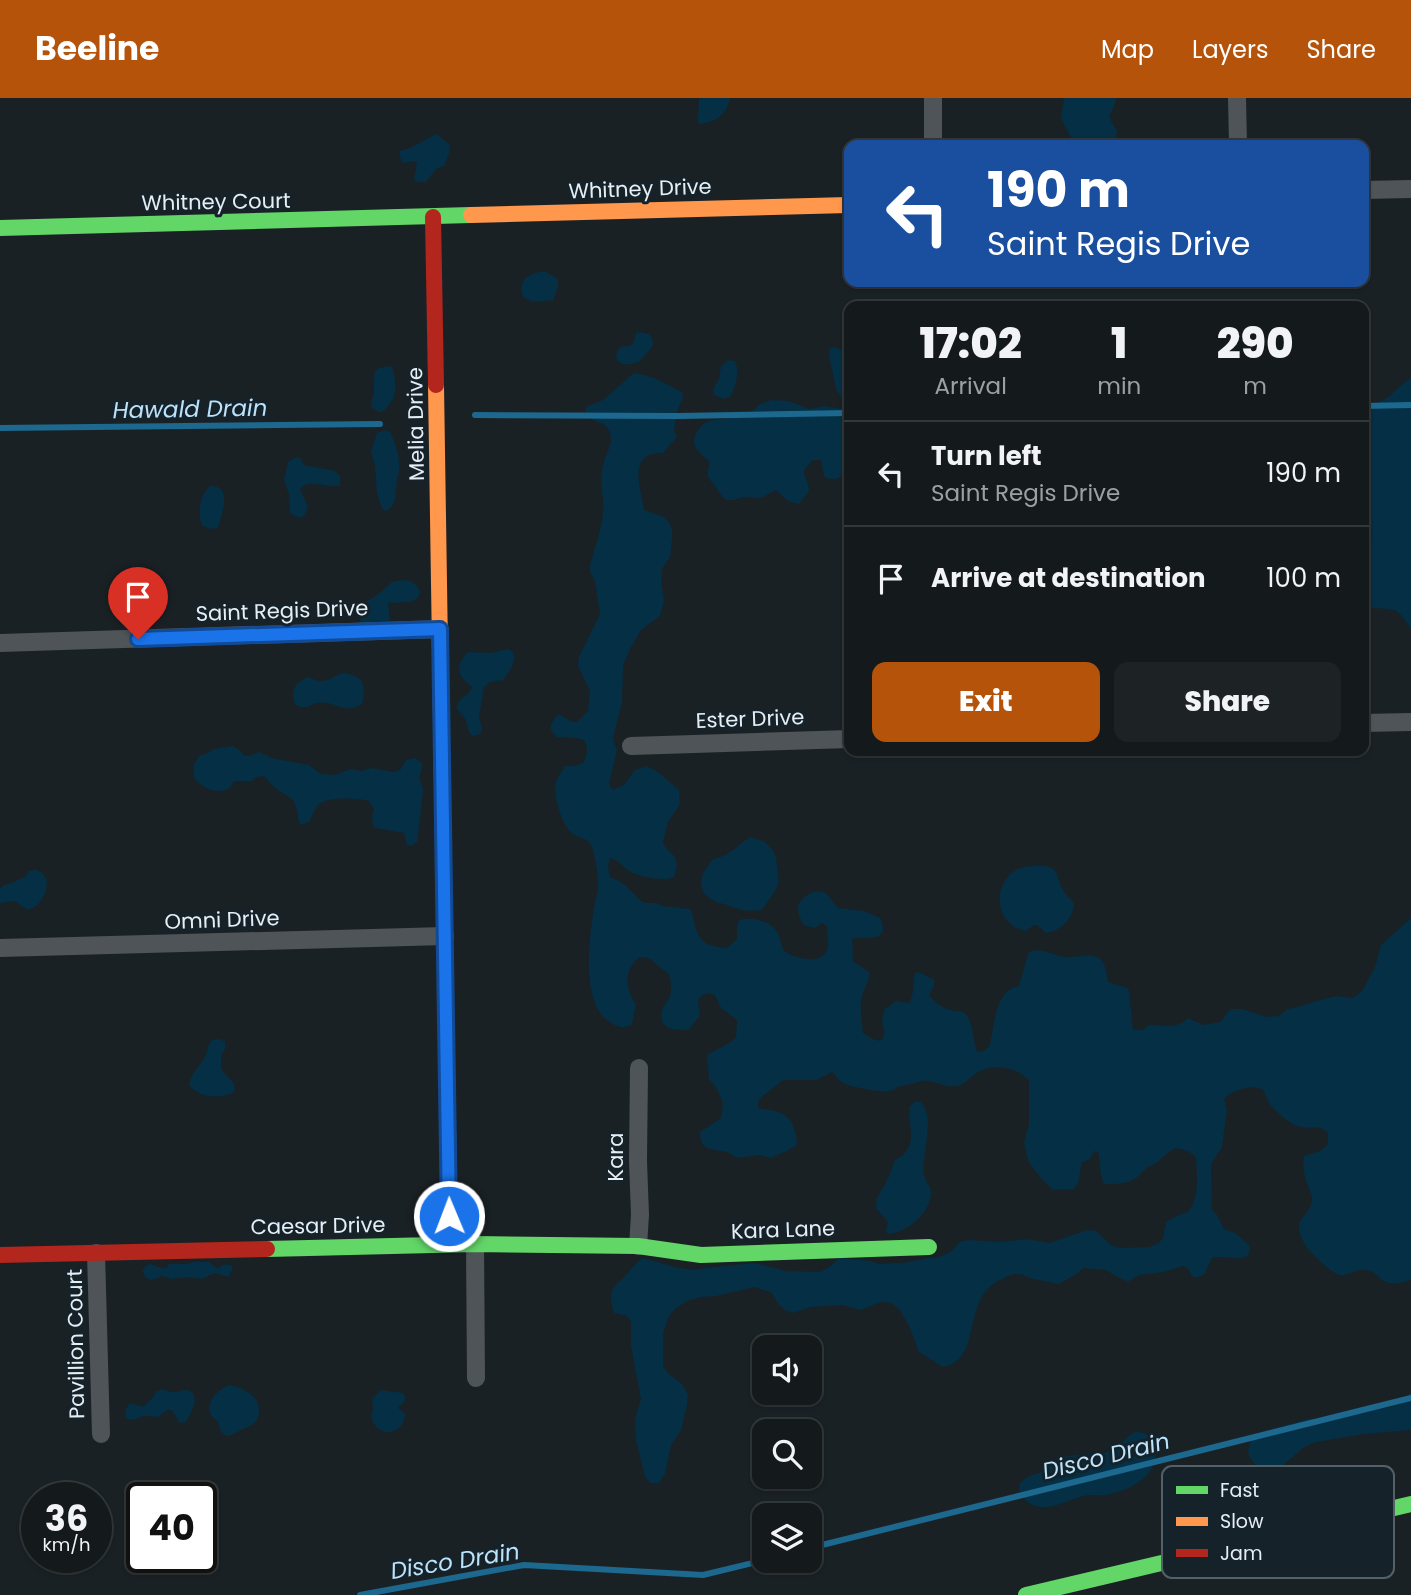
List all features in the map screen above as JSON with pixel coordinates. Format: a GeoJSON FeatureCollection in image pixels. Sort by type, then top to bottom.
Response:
{"type":"FeatureCollection","features":[{"type":"Feature","properties":{"kind":"main road","name":"Whitney Drive"},"geometry":{"type":"LineString","coordinates":[[433,217],[844,205]]}},
{"type":"Feature","properties":{"kind":"main road","name":"Whitney Court"},"geometry":{"type":"LineString","coordinates":[[0,228],[433,217]]}},
{"type":"Feature","properties":{"kind":"main road","name":"Melia Drive"},"geometry":{"type":"LineString","coordinates":[[433,217],[450,1244]]}},
{"type":"Feature","properties":{"kind":"main road","name":"Caesar Drive"},"geometry":{"type":"LineString","coordinates":[[0,1255],[450,1244],[638,1246]]}},
{"type":"Feature","properties":{"kind":"main road","name":"Kara Lane"},"geometry":{"type":"LineString","coordinates":[[638,1246],[701,1255],[929,1247]]}},
{"type":"Feature","properties":{"kind":"main road"},"geometry":{"type":"LineString","coordinates":[[1026,1595],[1162,1563]]}},
{"type":"Feature","properties":{"kind":"street"},"geometry":{"type":"LineString","coordinates":[[933,98],[933,140]]}},
{"type":"Feature","properties":{"kind":"street"},"geometry":{"type":"LineString","coordinates":[[1237,98],[1238,140]]}},
{"type":"Feature","properties":{"kind":"street"},"geometry":{"type":"LineString","coordinates":[[1369,190],[1411,189]]}},
{"type":"Feature","properties":{"kind":"street","name":"Saint Regis Drive"},"geometry":{"type":"LineString","coordinates":[[0,643],[440,629]]}},
{"type":"Feature","properties":{"kind":"street"},"geometry":{"type":"LineString","coordinates":[[1369,723],[1411,722]]}},
{"type":"Feature","properties":{"kind":"street","name":"Ester Drive"},"geometry":{"type":"LineString","coordinates":[[631,746],[844,739]]}},
{"type":"Feature","properties":{"kind":"street","name":"Omni Drive"},"geometry":{"type":"LineString","coordinates":[[0,948],[445,936]]}},
{"type":"Feature","properties":{"kind":"street","name":"Kara"},"geometry":{"type":"LineString","coordinates":[[638,1246],[639,1068]]}},
{"type":"Feature","properties":{"kind":"street"},"geometry":{"type":"LineString","coordinates":[[475,1244],[476,1378]]}},
{"type":"Feature","properties":{"kind":"street","name":"Pavillion Court"},"geometry":{"type":"LineString","coordinates":[[96,1253],[100,1434]]}},
{"type":"Feature","properties":{"kind":"shaded area"},"geometry":{"type":"Polygon","coordinates":[[[699,98],[730,98],[720,116],[701,124],[698,123],[699,98]]]}},
{"type":"Feature","properties":{"kind":"shaded area"},"geometry":{"type":"Polygon","coordinates":[[[1064,98],[1116,98],[1110,116],[1117,131],[1115,140],[1074,140],[1061,119],[1064,98]]]}},
{"type":"Feature","properties":{"kind":"shaded area"},"geometry":{"type":"Polygon","coordinates":[[[436,134],[449,144],[450,151],[444,166],[436,169],[426,182],[417,182],[414,180],[417,163],[403,163],[400,151],[436,134]]]}},
{"type":"Feature","properties":{"kind":"shaded area"},"geometry":{"type":"Polygon","coordinates":[[[546,272],[558,279],[558,287],[553,300],[532,302],[523,297],[522,283],[527,277],[546,272]]]}},
{"type":"Feature","properties":{"kind":"shaded area"},"geometry":{"type":"Polygon","coordinates":[[[639,332],[649,334],[653,345],[640,360],[632,364],[621,364],[616,358],[619,349],[631,345],[639,332]]]}},
{"type":"Feature","properties":{"kind":"shaded area"},"geometry":{"type":"Polygon","coordinates":[[[834,347],[844,352],[844,397],[841,397],[836,386],[829,349],[834,347]]]}},
{"type":"Feature","properties":{"kind":"shaded area"},"geometry":{"type":"Polygon","coordinates":[[[728,360],[735,361],[737,379],[730,397],[723,399],[714,395],[713,389],[719,379],[721,366],[728,360]]]}},
{"type":"Feature","properties":{"kind":"shaded area"},"geometry":{"type":"Polygon","coordinates":[[[392,366],[396,385],[394,396],[388,407],[379,412],[371,407],[374,375],[380,368],[392,366]]]}},
{"type":"Feature","properties":{"kind":"shaded area"},"geometry":{"type":"Polygon","coordinates":[[[634,373],[659,380],[683,393],[683,396],[675,423],[674,432],[677,437],[663,453],[644,459],[638,473],[644,510],[668,521],[672,529],[672,540],[670,557],[662,569],[664,600],[660,616],[641,630],[623,666],[622,702],[613,739],[617,750],[609,784],[612,790],[624,785],[635,770],[647,766],[679,790],[680,804],[668,822],[663,842],[675,857],[677,866],[674,877],[658,879],[639,875],[610,858],[610,877],[623,883],[645,903],[690,909],[697,932],[703,941],[727,948],[737,939],[739,920],[756,919],[776,930],[784,951],[807,959],[824,955],[828,942],[827,926],[822,923],[815,928],[804,925],[798,911],[803,898],[819,891],[825,893],[838,908],[864,911],[880,918],[883,926],[880,935],[852,939],[853,961],[870,973],[861,1001],[863,1033],[877,1040],[883,1038],[884,1010],[896,1001],[909,1003],[915,973],[919,972],[934,980],[929,995],[935,1001],[945,1008],[966,1014],[979,1052],[990,1045],[1000,1001],[1011,989],[1019,986],[1031,951],[1045,951],[1064,957],[1089,955],[1102,961],[1108,982],[1129,991],[1133,1030],[1143,1030],[1148,1025],[1174,1025],[1188,1018],[1203,1025],[1221,1022],[1230,1009],[1242,1009],[1267,1017],[1279,1016],[1286,1010],[1328,998],[1353,998],[1362,991],[1375,967],[1381,945],[1411,918],[1411,1280],[1390,1283],[1372,1272],[1362,1270],[1336,1274],[1310,1251],[1303,1242],[1299,1227],[1312,1198],[1304,1173],[1303,1159],[1328,1144],[1328,1133],[1320,1128],[1294,1124],[1273,1108],[1260,1088],[1243,1089],[1224,1099],[1227,1110],[1222,1147],[1211,1164],[1212,1210],[1224,1229],[1235,1233],[1250,1246],[1246,1256],[1212,1258],[1204,1275],[1195,1278],[1188,1268],[1183,1266],[1139,1275],[1128,1282],[1105,1270],[1083,1268],[1059,1284],[1019,1274],[1010,1275],[989,1288],[976,1313],[964,1353],[956,1362],[943,1367],[919,1352],[900,1310],[891,1303],[881,1302],[861,1310],[843,1305],[811,1307],[793,1313],[779,1305],[772,1293],[755,1287],[687,1301],[669,1316],[663,1333],[663,1366],[682,1384],[688,1395],[687,1405],[681,1430],[671,1445],[665,1474],[659,1483],[651,1483],[645,1477],[636,1440],[635,1419],[641,1399],[631,1346],[631,1322],[627,1316],[614,1313],[611,1299],[614,1287],[643,1258],[690,1270],[755,1263],[786,1271],[820,1272],[839,1258],[879,1264],[903,1263],[939,1257],[950,1252],[960,1242],[968,1240],[1000,1242],[1027,1239],[1050,1243],[1087,1230],[1096,1231],[1111,1245],[1120,1248],[1149,1247],[1158,1244],[1163,1238],[1166,1222],[1188,1212],[1196,1192],[1197,1179],[1196,1157],[1186,1151],[1174,1149],[1133,1180],[1104,1184],[1098,1152],[1095,1151],[1089,1160],[1082,1162],[1078,1183],[1074,1189],[1053,1190],[1028,1161],[1024,1142],[1029,1124],[1029,1081],[1014,1070],[1000,1068],[980,1071],[958,1086],[921,1081],[891,1091],[846,1085],[832,1072],[816,1080],[783,1080],[759,1099],[758,1108],[786,1116],[794,1128],[797,1144],[771,1158],[759,1155],[737,1158],[727,1152],[705,1146],[700,1132],[721,1118],[723,1103],[709,1079],[708,1054],[736,1037],[737,1020],[721,1008],[715,995],[705,994],[698,1000],[700,1016],[688,1030],[668,1028],[661,1017],[671,993],[669,974],[652,961],[640,957],[628,973],[628,986],[636,1004],[632,1024],[626,1027],[617,1026],[599,1012],[590,985],[589,968],[590,935],[598,885],[595,857],[589,842],[573,834],[565,824],[555,792],[557,779],[565,766],[583,763],[587,746],[584,740],[557,737],[551,730],[551,724],[557,715],[577,722],[588,711],[590,691],[578,666],[579,657],[600,614],[590,566],[602,520],[601,475],[611,438],[608,428],[590,418],[585,408],[605,399],[634,373]]]}},
{"type":"Feature","properties":{"kind":"shaded area"},"geometry":{"type":"Polygon","coordinates":[[[1411,378],[1411,629],[1395,611],[1369,607],[1369,542],[1372,531],[1369,527],[1369,404],[1384,399],[1411,378]]]}},
{"type":"Feature","properties":{"kind":"shaded area"},"geometry":{"type":"Polygon","coordinates":[[[771,400],[788,401],[810,409],[824,406],[844,409],[844,474],[835,479],[827,478],[824,476],[821,460],[813,460],[804,470],[809,491],[799,504],[788,501],[776,490],[761,498],[725,500],[708,477],[709,461],[699,452],[694,439],[706,422],[744,414],[771,400]]]}},
{"type":"Feature","properties":{"kind":"shaded area"},"geometry":{"type":"Polygon","coordinates":[[[385,430],[390,432],[394,441],[399,471],[394,502],[385,511],[377,494],[371,452],[377,433],[385,430]]]}},
{"type":"Feature","properties":{"kind":"shaded area"},"geometry":{"type":"Polygon","coordinates":[[[297,457],[304,465],[335,471],[340,476],[340,486],[308,484],[300,489],[308,507],[304,516],[299,518],[290,513],[289,494],[284,480],[288,462],[297,457]]]}},
{"type":"Feature","properties":{"kind":"shaded area"},"geometry":{"type":"Polygon","coordinates":[[[210,486],[222,490],[224,501],[218,528],[210,529],[203,526],[200,511],[204,494],[210,486]]]}},
{"type":"Feature","properties":{"kind":"shaded area"},"geometry":{"type":"Polygon","coordinates":[[[403,580],[417,586],[420,591],[418,598],[410,602],[388,603],[390,620],[385,625],[360,626],[361,612],[367,601],[392,582],[403,580]]]}},
{"type":"Feature","properties":{"kind":"shaded area"},"geometry":{"type":"Polygon","coordinates":[[[508,649],[514,655],[513,663],[503,680],[490,682],[484,687],[479,717],[481,734],[472,736],[466,720],[457,709],[459,702],[472,687],[461,675],[461,661],[468,652],[491,653],[508,649]]]}},
{"type":"Feature","properties":{"kind":"shaded area"},"geometry":{"type":"Polygon","coordinates":[[[343,673],[355,676],[362,682],[362,704],[348,708],[323,703],[307,707],[295,704],[294,691],[300,681],[309,677],[323,681],[343,673]]]}},
{"type":"Feature","properties":{"kind":"shaded area"},"geometry":{"type":"Polygon","coordinates":[[[233,746],[243,755],[259,752],[272,758],[309,765],[321,774],[330,775],[350,769],[362,771],[372,768],[394,772],[400,770],[406,760],[415,758],[422,763],[420,778],[423,792],[417,842],[411,846],[407,845],[404,833],[375,828],[372,816],[374,810],[369,801],[334,799],[321,803],[309,822],[302,825],[292,799],[264,776],[256,777],[252,781],[234,781],[229,789],[219,791],[206,788],[194,778],[194,764],[200,755],[214,749],[233,746]]]}},
{"type":"Feature","properties":{"kind":"shaded area"},"geometry":{"type":"Polygon","coordinates":[[[750,837],[763,841],[774,852],[779,882],[762,910],[751,911],[716,902],[707,897],[701,887],[705,870],[713,859],[728,853],[750,837]]]}},
{"type":"Feature","properties":{"kind":"shaded area"},"geometry":{"type":"Polygon","coordinates":[[[1044,866],[1055,871],[1063,890],[1074,903],[1072,913],[1061,927],[1051,932],[1046,933],[1037,925],[1026,931],[1015,927],[1002,913],[1000,894],[1003,884],[1008,876],[1019,868],[1044,866]]]}},
{"type":"Feature","properties":{"kind":"shaded area"},"geometry":{"type":"Polygon","coordinates":[[[36,870],[46,878],[47,884],[43,897],[35,907],[24,908],[15,901],[0,903],[2,886],[36,870]]]}},
{"type":"Feature","properties":{"kind":"shaded area"},"geometry":{"type":"Polygon","coordinates":[[[220,1039],[225,1042],[221,1069],[234,1084],[235,1091],[224,1096],[205,1095],[189,1085],[210,1042],[220,1039]]]}},
{"type":"Feature","properties":{"kind":"shaded area"},"geometry":{"type":"Polygon","coordinates":[[[914,1102],[921,1102],[927,1115],[923,1170],[931,1190],[930,1200],[916,1221],[902,1230],[887,1234],[888,1222],[876,1208],[877,1198],[895,1160],[910,1144],[909,1108],[914,1102]]]}},
{"type":"Feature","properties":{"kind":"shaded area"},"geometry":{"type":"Polygon","coordinates":[[[209,1262],[219,1268],[231,1265],[233,1269],[228,1277],[215,1273],[202,1279],[172,1279],[162,1276],[152,1280],[147,1279],[142,1271],[151,1264],[166,1268],[169,1264],[209,1262]]]}},
{"type":"Feature","properties":{"kind":"shaded area"},"geometry":{"type":"Polygon","coordinates":[[[229,1385],[246,1391],[254,1398],[259,1414],[252,1425],[227,1436],[221,1432],[217,1421],[210,1414],[210,1403],[221,1389],[229,1385]]]}},
{"type":"Feature","properties":{"kind":"shaded area"},"geometry":{"type":"Polygon","coordinates":[[[162,1389],[171,1392],[188,1390],[193,1394],[194,1406],[186,1422],[180,1423],[169,1409],[158,1417],[146,1416],[133,1420],[126,1418],[125,1411],[129,1404],[145,1406],[155,1392],[162,1389]]]}},
{"type":"Feature","properties":{"kind":"shaded area"},"geometry":{"type":"Polygon","coordinates":[[[381,1390],[403,1393],[405,1397],[405,1401],[398,1408],[405,1414],[404,1420],[397,1430],[392,1432],[381,1430],[371,1418],[372,1399],[381,1390]]]}},
{"type":"Feature","properties":{"kind":"shaded area"},"geometry":{"type":"Polygon","coordinates":[[[1411,1393],[1411,1430],[1316,1442],[1303,1448],[1282,1466],[1256,1466],[1249,1456],[1251,1440],[1257,1434],[1308,1419],[1324,1419],[1394,1406],[1411,1393]]]}},
{"type":"Feature","properties":{"kind":"shaded area"},"geometry":{"type":"Polygon","coordinates":[[[1137,1431],[1153,1437],[1155,1460],[1145,1477],[1128,1488],[1106,1495],[1084,1496],[1048,1507],[1035,1506],[1021,1494],[1019,1484],[1027,1477],[1047,1470],[1059,1459],[1110,1451],[1137,1431]]]}},
{"type":"Feature","properties":{"kind":"waterway","name":"Hawald Drain"},"geometry":{"type":"LineString","coordinates":[[1369,406],[1411,405]]}},
{"type":"Feature","properties":{"kind":"waterway","name":"Hawald Drain"},"geometry":{"type":"LineString","coordinates":[[475,415],[844,413]]}},
{"type":"Feature","properties":{"kind":"waterway","name":"Hawald Drain"},"geometry":{"type":"LineString","coordinates":[[0,428],[380,424]]}},
{"type":"Feature","properties":{"kind":"waterway","name":"Disco Drain"},"geometry":{"type":"LineString","coordinates":[[822,1545],[1411,1398]]}},
{"type":"Feature","properties":{"kind":"waterway","name":"Disco Drain"},"geometry":{"type":"LineString","coordinates":[[360,1595],[524,1565],[703,1575],[752,1563]]}},
{"type":"Feature","properties":{"kind":"traffic: fast"},"geometry":{"type":"LineString","coordinates":[[0,228],[471,215]]}},
{"type":"Feature","properties":{"kind":"traffic: fast"},"geometry":{"type":"LineString","coordinates":[[442,781],[450,1244]]}},
{"type":"Feature","properties":{"kind":"traffic: fast"},"geometry":{"type":"LineString","coordinates":[[267,1249],[475,1244],[638,1246],[701,1255],[929,1247]]}},
{"type":"Feature","properties":{"kind":"traffic: fast"},"geometry":{"type":"LineString","coordinates":[[1394,1508],[1411,1504]]}},
{"type":"Feature","properties":{"kind":"traffic: fast"},"geometry":{"type":"LineString","coordinates":[[1026,1595],[1162,1563]]}},
{"type":"Feature","properties":{"kind":"traffic: slow"},"geometry":{"type":"LineString","coordinates":[[471,215],[844,205]]}},
{"type":"Feature","properties":{"kind":"traffic: slow"},"geometry":{"type":"LineString","coordinates":[[436,385],[442,781]]}},
{"type":"Feature","properties":{"kind":"traffic: jam"},"geometry":{"type":"LineString","coordinates":[[433,217],[436,385]]}},
{"type":"Feature","properties":{"kind":"traffic: jam"},"geometry":{"type":"LineString","coordinates":[[0,1255],[267,1249]]}},
{"type":"Feature","properties":{"kind":"route"},"geometry":{"type":"LineString","coordinates":[[138,639],[440,629],[449,1216]]}}]}
